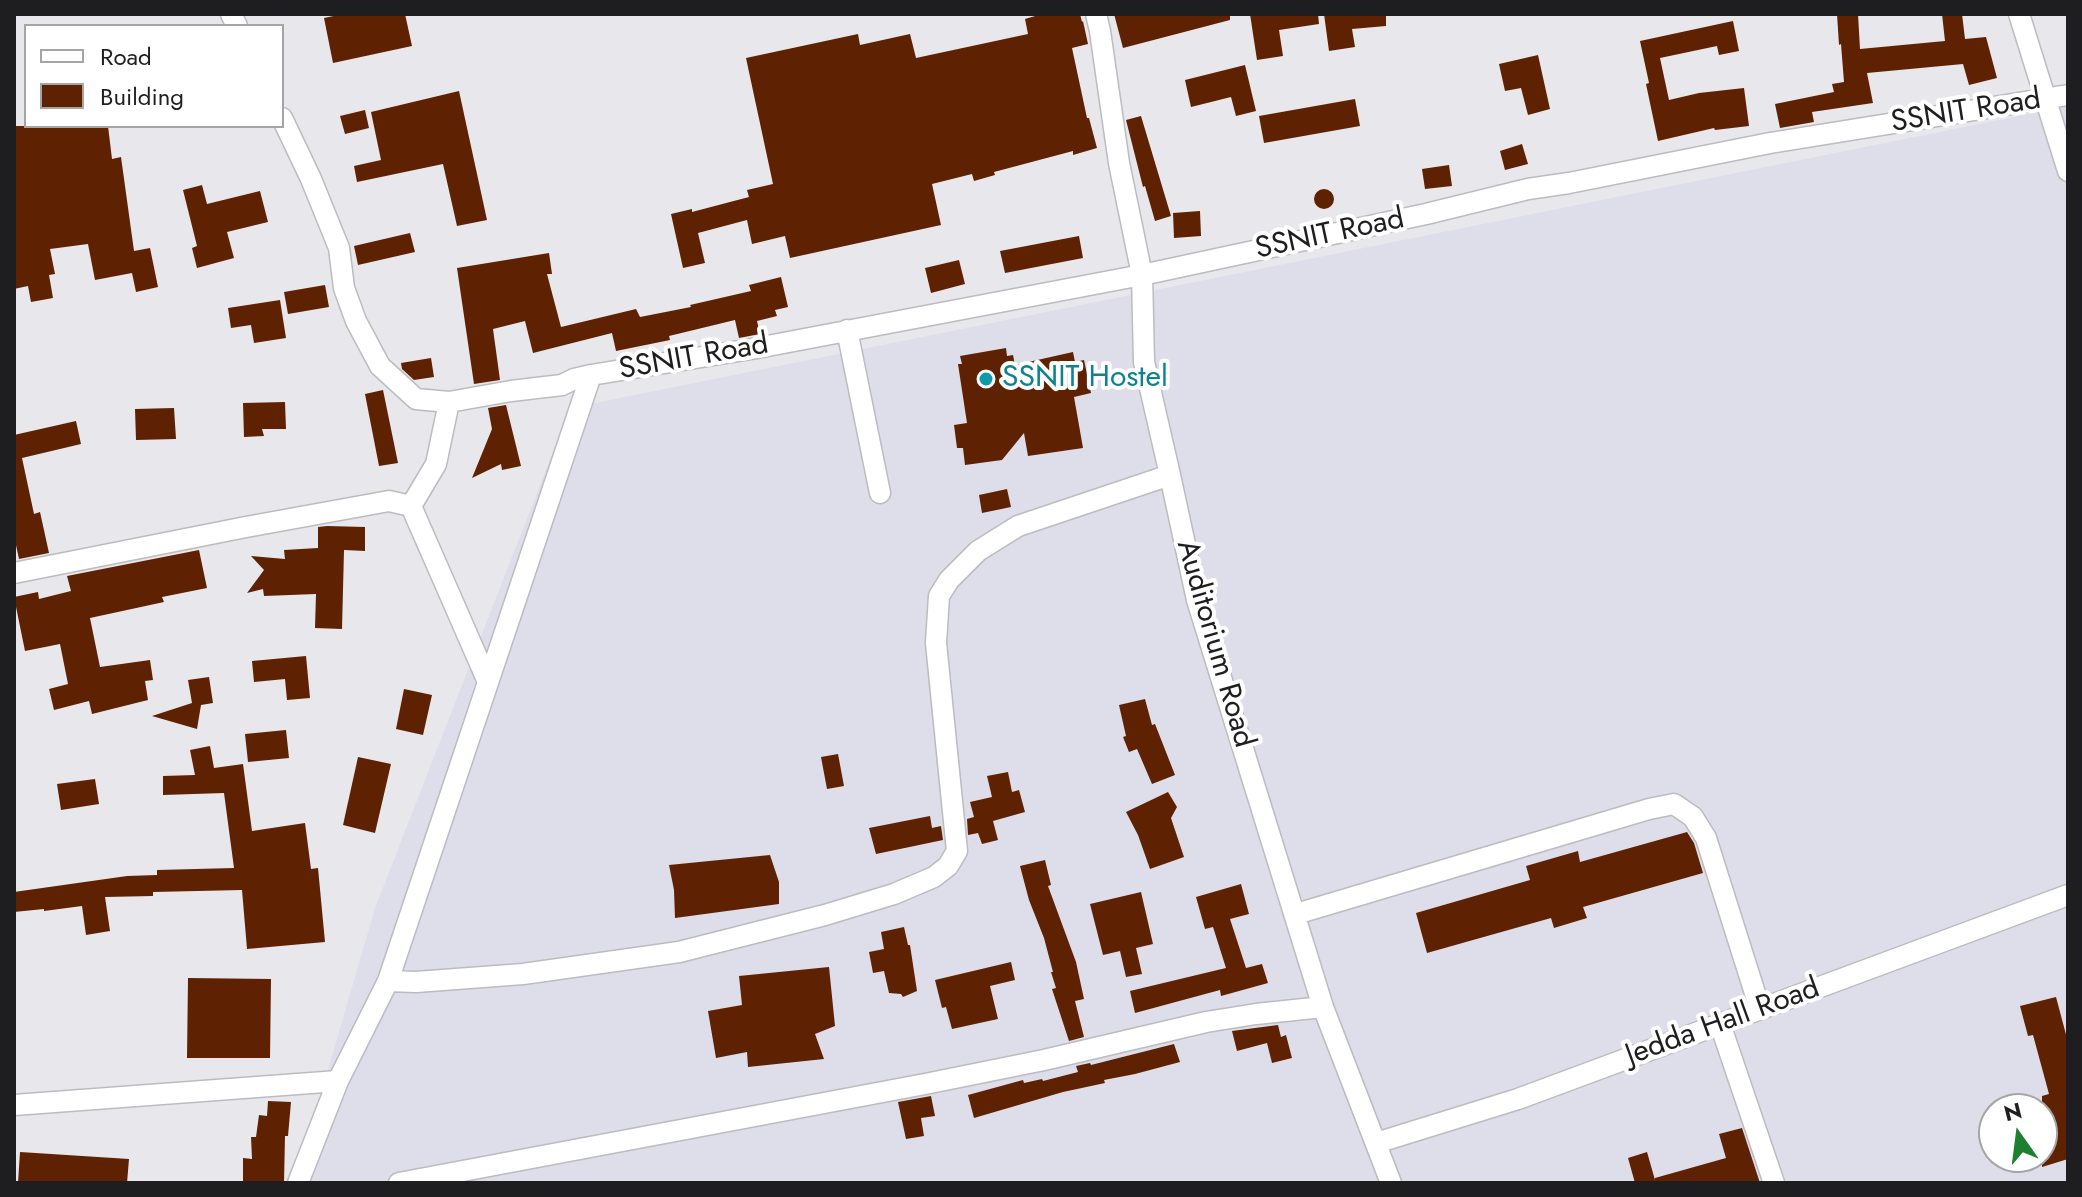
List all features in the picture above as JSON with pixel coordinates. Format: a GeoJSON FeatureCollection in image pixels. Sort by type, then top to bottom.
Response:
{"type":"FeatureCollection","features":[{"type":"Feature","properties":{"kind":"street","name":"Auditorium Road"},"geometry":{"type":"LineString","coordinates":[[1096,14],[1119,163],[1142,275],[1144,362],[1197,600],[1323,1007],[1376,1143]]}},
{"type":"Feature","properties":{"kind":"street"},"geometry":{"type":"LineString","coordinates":[[2019,14],[2068,171]]}},
{"type":"Feature","properties":{"kind":"street","name":"SSNIT Road"},"geometry":{"type":"LineString","coordinates":[[449,402],[562,385],[591,375],[757,348],[1142,275],[1528,189],[1770,143],[2068,95]]}},
{"type":"Feature","properties":{"kind":"street"},"geometry":{"type":"LineString","coordinates":[[284,122],[339,248],[344,288],[356,321],[380,366],[416,399],[449,402],[436,464],[411,506]]}},
{"type":"Feature","properties":{"kind":"street"},"geometry":{"type":"LineString","coordinates":[[847,330],[880,493]]}},
{"type":"Feature","properties":{"kind":"street"},"geometry":{"type":"LineString","coordinates":[[298,1183],[338,1081],[388,981],[591,375]]}},
{"type":"Feature","properties":{"kind":"street"},"geometry":{"type":"LineString","coordinates":[[388,981],[416,982],[523,974],[679,952],[852,907],[934,877],[948,866],[957,851],[936,643],[939,596],[949,580],[978,551],[1018,526],[1170,475]]}},
{"type":"Feature","properties":{"kind":"street"},"geometry":{"type":"LineString","coordinates":[[14,573],[389,501],[411,506]]}},
{"type":"Feature","properties":{"kind":"street"},"geometry":{"type":"LineString","coordinates":[[411,506],[488,682]]}},
{"type":"Feature","properties":{"kind":"street"},"geometry":{"type":"LineString","coordinates":[[1296,914],[1674,804],[1693,817],[1706,838],[1760,1009]]}},
{"type":"Feature","properties":{"kind":"street","name":"Jedda Hall Road"},"geometry":{"type":"LineString","coordinates":[[1376,1143],[1518,1099],[2068,895]]}},
{"type":"Feature","properties":{"kind":"street"},"geometry":{"type":"LineString","coordinates":[[399,1183],[925,1084],[1206,1022],[1323,1007]]}},
{"type":"Feature","properties":{"kind":"street"},"geometry":{"type":"LineString","coordinates":[[1720,1024],[1774,1183]]}},
{"type":"Feature","properties":{"kind":"street"},"geometry":{"type":"LineString","coordinates":[[14,1105],[338,1081]]}},
{"type":"Feature","properties":{"kind":"street"},"geometry":{"type":"LineString","coordinates":[[1376,1143],[1391,1183]]}},
{"type":"Feature","properties":{"kind":"shaded area"},"geometry":{"type":"Polygon","coordinates":[[[2068,106],[2068,1183],[295,1183],[375,908],[570,408],[2068,106]]]}},
{"type":"Feature","properties":{"kind":"building"},"geometry":{"type":"Polygon","coordinates":[[[343,14],[405,14],[412,46],[333,63],[324,18],[343,14]]]}},
{"type":"Feature","properties":{"kind":"building"},"geometry":{"type":"Polygon","coordinates":[[[1042,14],[1080,14],[1083,21],[1088,44],[1072,48],[1087,118],[1097,148],[1073,155],[1073,151],[994,172],[995,175],[974,181],[972,174],[932,184],[941,225],[790,258],[785,236],[752,244],[747,220],[698,233],[705,263],[683,268],[671,214],[692,209],[692,212],[749,197],[747,190],[773,184],[746,58],[858,34],[860,45],[910,34],[916,58],[1028,34],[1025,19],[1042,14]]]}},
{"type":"Feature","properties":{"kind":"building"},"geometry":{"type":"Polygon","coordinates":[[[1114,14],[1230,14],[1230,20],[1123,48],[1114,14]]]}},
{"type":"Feature","properties":{"kind":"building"},"geometry":{"type":"Polygon","coordinates":[[[1250,14],[1318,14],[1319,24],[1279,30],[1283,56],[1257,60],[1250,14]]]}},
{"type":"Feature","properties":{"kind":"building"},"geometry":{"type":"Polygon","coordinates":[[[1324,14],[1386,14],[1386,26],[1352,29],[1355,47],[1329,51],[1324,14]]]}},
{"type":"Feature","properties":{"kind":"building"},"geometry":{"type":"Polygon","coordinates":[[[1837,14],[1858,14],[1860,49],[1945,41],[1942,14],[1962,14],[1965,39],[1986,37],[1997,78],[1969,85],[1963,64],[1867,73],[1873,103],[1812,112],[1814,122],[1780,128],[1775,104],[1834,92],[1832,84],[1844,82],[1837,14]]]}},
{"type":"Feature","properties":{"kind":"building"},"geometry":{"type":"Polygon","coordinates":[[[1733,21],[1739,51],[1719,55],[1717,46],[1660,58],[1669,100],[1744,88],[1749,126],[1714,128],[1658,141],[1640,41],[1733,21]]]}},
{"type":"Feature","properties":{"kind":"building"},"geometry":{"type":"Polygon","coordinates":[[[1538,55],[1550,109],[1528,115],[1521,88],[1505,91],[1499,64],[1538,55]]]}},
{"type":"Feature","properties":{"kind":"building"},"geometry":{"type":"Polygon","coordinates":[[[1245,65],[1256,111],[1236,116],[1231,97],[1191,107],[1185,80],[1245,65]]]}},
{"type":"Feature","properties":{"kind":"building"},"geometry":{"type":"Polygon","coordinates":[[[459,91],[487,220],[457,226],[443,164],[357,182],[354,166],[381,160],[371,112],[459,91]]]}},
{"type":"Feature","properties":{"kind":"building"},"geometry":{"type":"Polygon","coordinates":[[[1355,99],[1360,126],[1264,143],[1259,116],[1355,99]]]}},
{"type":"Feature","properties":{"kind":"building"},"geometry":{"type":"Polygon","coordinates":[[[365,110],[369,128],[345,134],[340,116],[365,110]]]}},
{"type":"Feature","properties":{"kind":"building"},"geometry":{"type":"Polygon","coordinates":[[[1141,116],[1171,216],[1155,221],[1126,120],[1141,116]]]}},
{"type":"Feature","properties":{"kind":"building"},"geometry":{"type":"Polygon","coordinates":[[[14,126],[108,128],[112,159],[121,157],[134,251],[150,248],[158,287],[136,292],[132,273],[95,280],[88,244],[50,249],[55,274],[49,275],[53,298],[31,302],[28,286],[14,289],[14,126]]]}},
{"type":"Feature","properties":{"kind":"building"},"geometry":{"type":"Polygon","coordinates":[[[1522,144],[1528,164],[1505,170],[1500,151],[1522,144]]]}},
{"type":"Feature","properties":{"kind":"building"},"geometry":{"type":"Polygon","coordinates":[[[1449,165],[1452,186],[1425,189],[1422,169],[1449,165]]]}},
{"type":"Feature","properties":{"kind":"building"},"geometry":{"type":"Polygon","coordinates":[[[202,185],[207,204],[260,191],[268,222],[227,232],[234,258],[197,268],[192,248],[197,246],[183,190],[202,185]]]}},
{"type":"Feature","properties":{"kind":"building"},"geometry":{"type":"Polygon","coordinates":[[[1324,189],[1331,192],[1334,199],[1331,206],[1324,209],[1317,206],[1314,199],[1317,192],[1324,189]]]}},
{"type":"Feature","properties":{"kind":"building"},"geometry":{"type":"Polygon","coordinates":[[[1200,211],[1201,236],[1174,238],[1173,213],[1200,211]]]}},
{"type":"Feature","properties":{"kind":"building"},"geometry":{"type":"Polygon","coordinates":[[[410,233],[415,252],[358,265],[354,246],[410,233]]]}},
{"type":"Feature","properties":{"kind":"building"},"geometry":{"type":"Polygon","coordinates":[[[1079,236],[1083,258],[1005,273],[1000,251],[1079,236]]]}},
{"type":"Feature","properties":{"kind":"building"},"geometry":{"type":"Polygon","coordinates":[[[549,253],[552,274],[547,274],[561,327],[636,309],[640,317],[691,307],[751,291],[749,285],[781,277],[788,307],[775,310],[777,316],[757,321],[760,334],[739,338],[735,320],[669,336],[670,340],[616,351],[612,333],[533,353],[525,321],[493,329],[500,380],[474,384],[457,268],[549,253]]]}},
{"type":"Feature","properties":{"kind":"building"},"geometry":{"type":"Polygon","coordinates":[[[959,260],[965,284],[931,293],[925,268],[959,260]]]}},
{"type":"Feature","properties":{"kind":"building"},"geometry":{"type":"Polygon","coordinates":[[[325,285],[329,307],[288,314],[284,292],[325,285]]]}},
{"type":"Feature","properties":{"kind":"building"},"geometry":{"type":"Polygon","coordinates":[[[280,300],[286,338],[254,343],[251,325],[231,328],[228,308],[280,300]]]}},
{"type":"Feature","properties":{"kind":"building"},"geometry":{"type":"Polygon","coordinates":[[[1006,348],[1007,356],[1013,355],[1015,365],[1073,352],[1075,362],[1084,360],[1091,393],[1074,397],[1083,448],[1028,456],[1024,433],[1002,460],[965,465],[963,448],[957,448],[954,425],[967,423],[958,364],[962,364],[960,356],[1006,348]]]}},
{"type":"Feature","properties":{"kind":"building"},"geometry":{"type":"Polygon","coordinates":[[[431,358],[434,377],[414,380],[402,369],[401,363],[431,358]]]}},
{"type":"Feature","properties":{"kind":"building"},"geometry":{"type":"Polygon","coordinates":[[[383,390],[398,463],[379,466],[365,394],[383,390]]]}},
{"type":"Feature","properties":{"kind":"building"},"geometry":{"type":"Polygon","coordinates":[[[285,402],[286,429],[262,429],[264,436],[244,437],[243,403],[285,402]]]}},
{"type":"Feature","properties":{"kind":"building"},"geometry":{"type":"Polygon","coordinates":[[[506,405],[521,466],[502,470],[501,464],[472,478],[492,429],[488,408],[506,405]]]}},
{"type":"Feature","properties":{"kind":"building"},"geometry":{"type":"Polygon","coordinates":[[[174,408],[176,439],[136,440],[135,409],[174,408]]]}},
{"type":"Feature","properties":{"kind":"building"},"geometry":{"type":"Polygon","coordinates":[[[76,421],[81,444],[22,458],[34,514],[40,512],[49,553],[19,559],[14,536],[14,435],[76,421]]]}},
{"type":"Feature","properties":{"kind":"building"},"geometry":{"type":"Polygon","coordinates":[[[1007,489],[1011,507],[982,513],[979,495],[1007,489]]]}},
{"type":"Feature","properties":{"kind":"building"},"geometry":{"type":"Polygon","coordinates":[[[318,527],[365,527],[365,551],[344,550],[342,629],[315,628],[316,594],[264,596],[263,589],[247,593],[264,570],[251,556],[285,559],[284,550],[318,548],[318,527]]]}},
{"type":"Feature","properties":{"kind":"building"},"geometry":{"type":"Polygon","coordinates":[[[199,550],[207,588],[162,597],[164,602],[90,618],[100,667],[150,660],[153,680],[145,681],[148,700],[92,714],[89,701],[54,710],[49,689],[68,684],[60,644],[25,651],[14,597],[38,592],[39,599],[71,591],[67,576],[199,550]]]}},
{"type":"Feature","properties":{"kind":"building"},"geometry":{"type":"Polygon","coordinates":[[[306,656],[310,698],[287,700],[285,679],[254,682],[252,661],[306,656]]]}},
{"type":"Feature","properties":{"kind":"building"},"geometry":{"type":"Polygon","coordinates":[[[209,677],[213,703],[201,705],[197,729],[152,716],[192,703],[188,680],[209,677]]]}},
{"type":"Feature","properties":{"kind":"building"},"geometry":{"type":"Polygon","coordinates":[[[404,689],[432,695],[423,735],[396,729],[404,689]]]}},
{"type":"Feature","properties":{"kind":"building"},"geometry":{"type":"Polygon","coordinates":[[[1145,699],[1152,725],[1155,724],[1175,775],[1152,784],[1137,749],[1129,752],[1123,737],[1126,736],[1119,705],[1145,699]]]}},
{"type":"Feature","properties":{"kind":"building"},"geometry":{"type":"Polygon","coordinates":[[[286,730],[289,758],[248,762],[245,734],[286,730]]]}},
{"type":"Feature","properties":{"kind":"building"},"geometry":{"type":"Polygon","coordinates":[[[210,746],[214,768],[243,764],[252,831],[305,823],[311,869],[318,868],[325,942],[247,949],[242,890],[153,892],[153,896],[105,897],[110,931],[86,935],[82,906],[14,912],[14,892],[127,876],[157,875],[157,870],[234,868],[224,793],[163,795],[163,776],[195,775],[190,750],[210,746]]]}},
{"type":"Feature","properties":{"kind":"building"},"geometry":{"type":"Polygon","coordinates":[[[838,754],[844,786],[827,789],[821,757],[838,754]]]}},
{"type":"Feature","properties":{"kind":"building"},"geometry":{"type":"Polygon","coordinates":[[[358,757],[391,764],[375,833],[343,825],[358,757]]]}},
{"type":"Feature","properties":{"kind":"building"},"geometry":{"type":"Polygon","coordinates":[[[1008,772],[1012,792],[1019,790],[1025,812],[993,821],[998,840],[982,844],[978,833],[968,835],[967,819],[974,817],[970,802],[992,797],[987,776],[1008,772]]]}},
{"type":"Feature","properties":{"kind":"building"},"geometry":{"type":"Polygon","coordinates":[[[95,779],[99,804],[61,810],[57,784],[95,779]]]}},
{"type":"Feature","properties":{"kind":"building"},"geometry":{"type":"Polygon","coordinates":[[[1168,792],[1177,807],[1171,818],[1184,857],[1150,869],[1126,812],[1168,792]]]}},
{"type":"Feature","properties":{"kind":"building"},"geometry":{"type":"Polygon","coordinates":[[[930,816],[932,828],[941,826],[943,840],[876,854],[869,828],[930,816]]]}},
{"type":"Feature","properties":{"kind":"building"},"geometry":{"type":"Polygon","coordinates":[[[1687,832],[1694,843],[1703,873],[1583,907],[1587,918],[1554,928],[1551,918],[1427,953],[1416,913],[1530,880],[1526,866],[1578,851],[1580,862],[1687,832]]]}},
{"type":"Feature","properties":{"kind":"building"},"geometry":{"type":"Polygon","coordinates":[[[770,855],[779,882],[779,904],[675,918],[669,865],[770,855]]]}},
{"type":"Feature","properties":{"kind":"building"},"geometry":{"type":"Polygon","coordinates":[[[1045,860],[1051,885],[1048,886],[1076,962],[1084,999],[1075,1001],[1084,1037],[1069,1041],[1052,989],[1056,988],[1044,938],[1020,866],[1045,860]]]}},
{"type":"Feature","properties":{"kind":"building"},"geometry":{"type":"Polygon","coordinates":[[[1241,884],[1249,914],[1230,919],[1246,968],[1262,964],[1268,983],[1221,996],[1220,990],[1135,1013],[1130,991],[1226,968],[1213,927],[1205,929],[1196,897],[1241,884]]]}},
{"type":"Feature","properties":{"kind":"building"},"geometry":{"type":"Polygon","coordinates":[[[1141,892],[1153,944],[1136,948],[1142,974],[1126,977],[1120,951],[1103,955],[1090,904],[1141,892]]]}},
{"type":"Feature","properties":{"kind":"building"},"geometry":{"type":"Polygon","coordinates":[[[904,927],[917,991],[903,997],[889,993],[884,971],[873,973],[869,952],[884,949],[881,932],[904,927]]]}},
{"type":"Feature","properties":{"kind":"building"},"geometry":{"type":"Polygon","coordinates":[[[1011,962],[1015,980],[990,986],[998,1019],[952,1029],[946,1007],[942,1008],[935,980],[1011,962]]]}},
{"type":"Feature","properties":{"kind":"building"},"geometry":{"type":"Polygon","coordinates":[[[829,967],[835,1026],[815,1034],[824,1059],[748,1067],[747,1052],[716,1058],[708,1011],[742,1005],[739,976],[829,967]]]}},
{"type":"Feature","properties":{"kind":"building"},"geometry":{"type":"Polygon","coordinates":[[[188,978],[271,979],[270,1058],[187,1058],[188,978]]]}},
{"type":"Feature","properties":{"kind":"building"},"geometry":{"type":"Polygon","coordinates":[[[2056,997],[2068,1042],[2068,1159],[2058,1162],[2058,1093],[2049,1093],[2033,1035],[2028,1036],[2020,1006],[2056,997]]]}},
{"type":"Feature","properties":{"kind":"building"},"geometry":{"type":"Polygon","coordinates":[[[1278,1025],[1281,1037],[1286,1035],[1292,1058],[1272,1063],[1267,1043],[1237,1051],[1232,1031],[1278,1025]]]}},
{"type":"Feature","properties":{"kind":"building"},"geometry":{"type":"Polygon","coordinates":[[[1174,1044],[1180,1062],[1104,1080],[1105,1083],[974,1118],[968,1095],[1023,1080],[1024,1083],[1043,1081],[1078,1072],[1076,1066],[1174,1044]]]}},
{"type":"Feature","properties":{"kind":"building"},"geometry":{"type":"Polygon","coordinates":[[[931,1096],[935,1116],[921,1118],[924,1136],[906,1139],[898,1102],[931,1096]]]}},
{"type":"Feature","properties":{"kind":"building"},"geometry":{"type":"Polygon","coordinates":[[[268,1101],[291,1102],[288,1136],[285,1136],[284,1183],[243,1182],[243,1158],[252,1159],[251,1137],[256,1137],[259,1115],[267,1116],[268,1101]]]}},
{"type":"Feature","properties":{"kind":"building"},"geometry":{"type":"Polygon","coordinates":[[[1742,1128],[1760,1183],[1635,1183],[1628,1158],[1647,1152],[1655,1180],[1726,1158],[1719,1134],[1742,1128]]]}},
{"type":"Feature","properties":{"kind":"building"},"geometry":{"type":"Polygon","coordinates":[[[20,1152],[129,1159],[127,1183],[18,1183],[20,1152]]]}},
{"type":"Feature","properties":{"kind":"place","name":"SSNIT Hostel"},"geometry":{"type":"Point","coordinates":[986,379]}}]}
